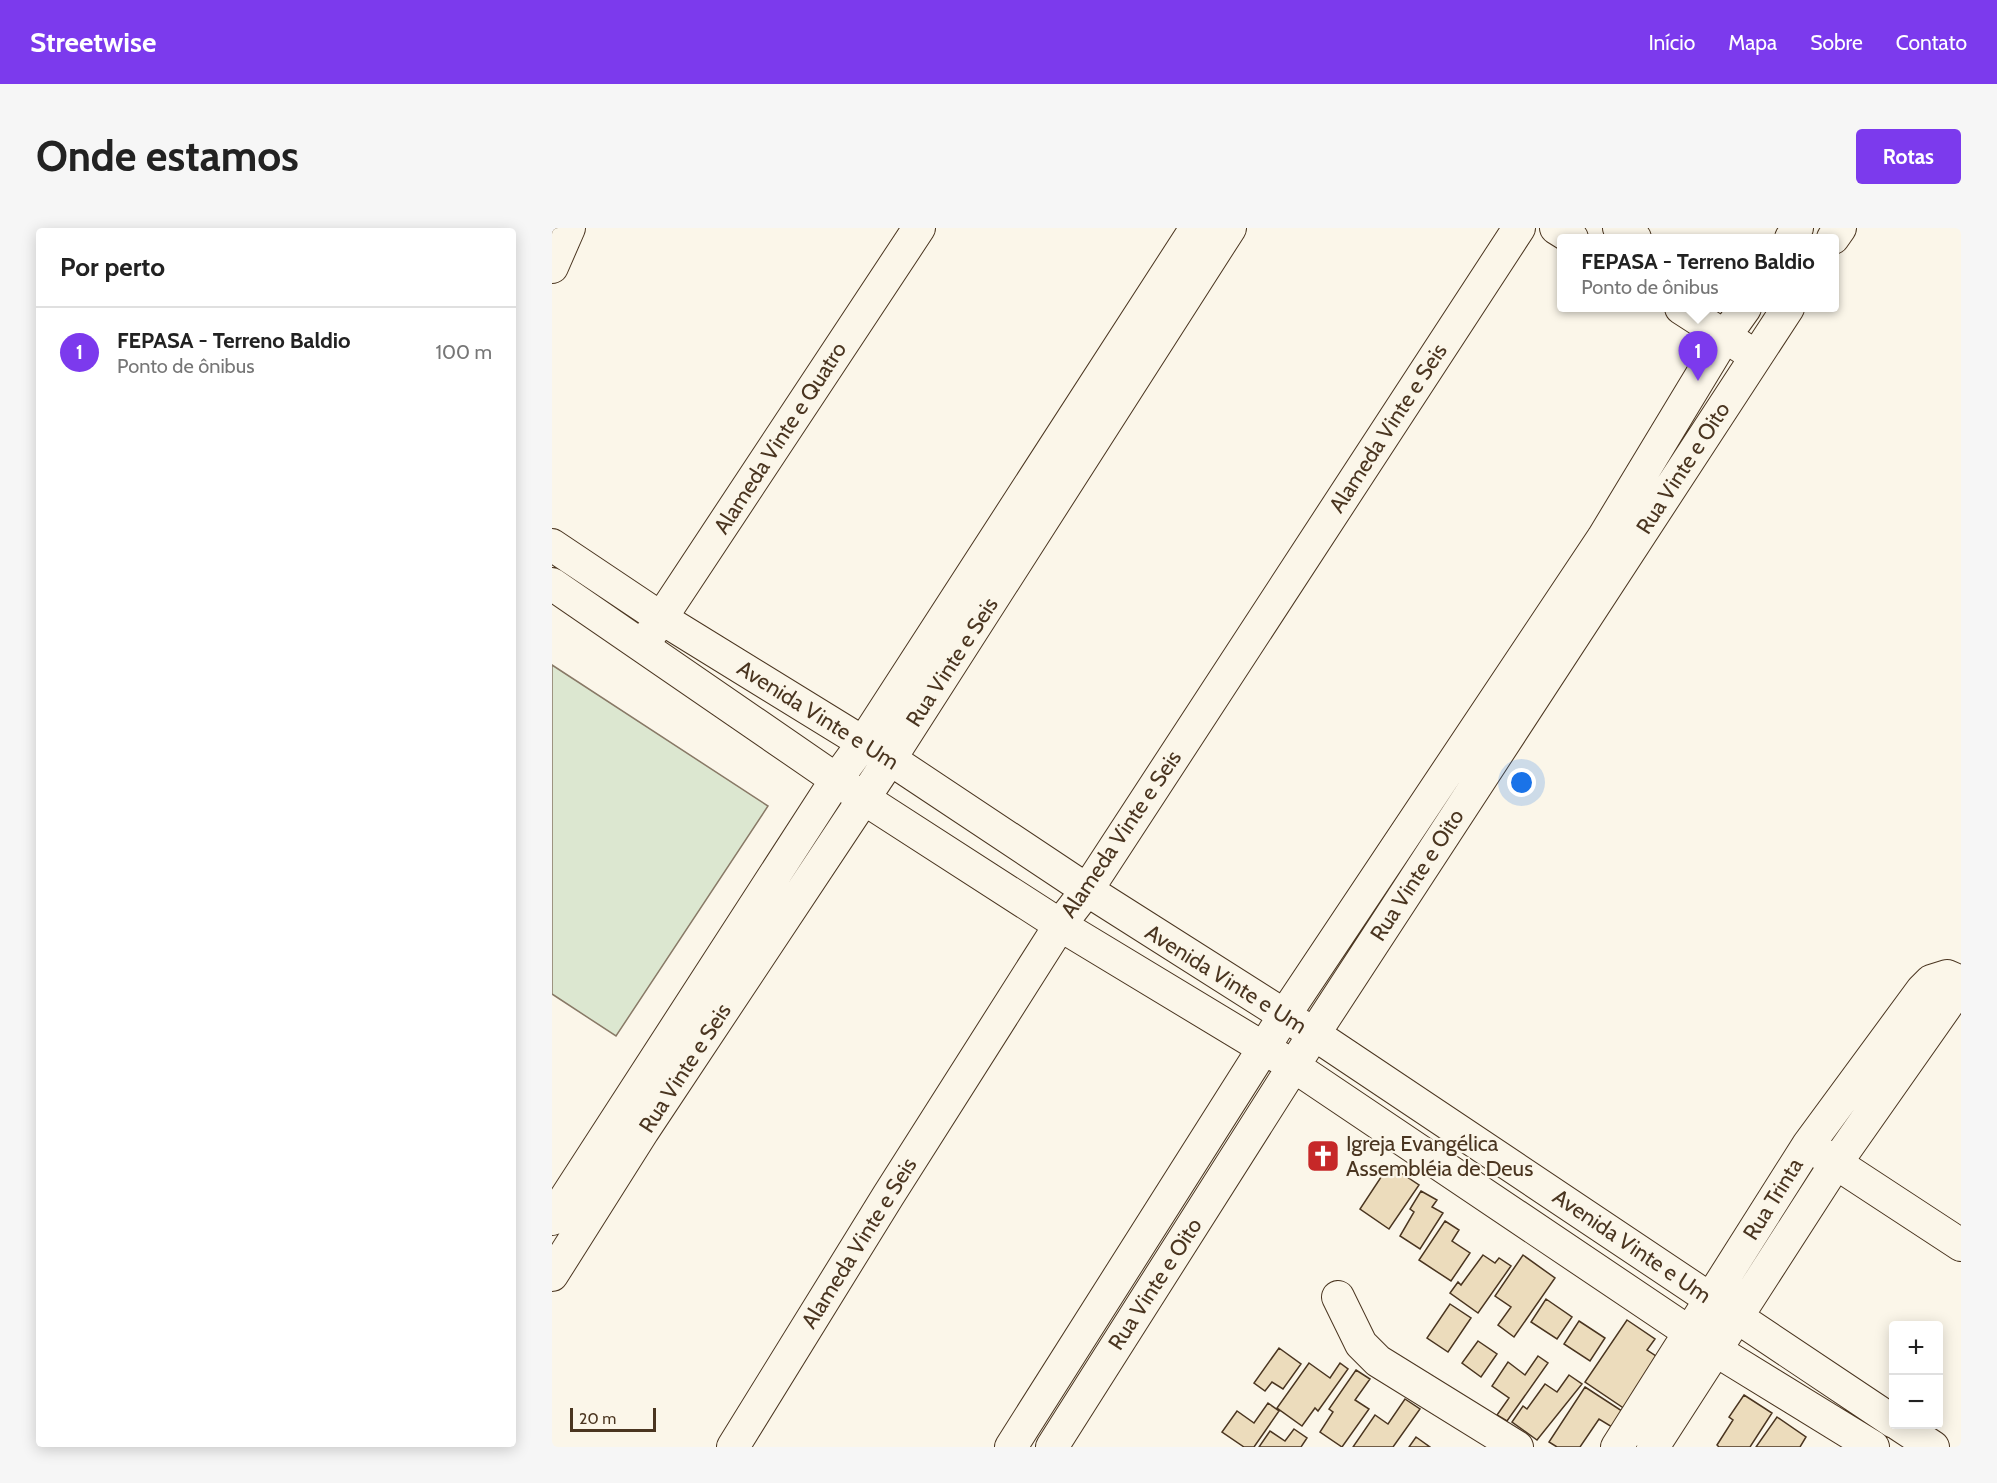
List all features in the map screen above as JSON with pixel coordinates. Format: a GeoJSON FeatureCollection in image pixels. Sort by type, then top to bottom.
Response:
{"type":"FeatureCollection","features":[{"type":"Feature","properties":{"kind":"street"},"geometry":{"type":"LineString","coordinates":[[552,267],[569,228]]}},
{"type":"Feature","properties":{"kind":"street","name":"Alameda Vinte e Quatro"},"geometry":{"type":"LineString","coordinates":[[641,648],[919,228]]}},
{"type":"Feature","properties":{"kind":"street","name":"Rua Vinte e Seis"},"geometry":{"type":"LineString","coordinates":[[552,1275],[643,1131],[890,759],[1095,412],[1196,228]]}},
{"type":"Feature","properties":{"kind":"street","name":"Rua Vinte e Seis"},"geometry":{"type":"LineString","coordinates":[[552,1219],[836,780],[1095,412],[1230,228]]}},
{"type":"Feature","properties":{"kind":"street","name":"Alameda Vinte e Seis"},"geometry":{"type":"LineString","coordinates":[[733,1447],[888,1196],[1060,925],[1087,890],[1519,228]]}},
{"type":"Feature","properties":{"kind":"street"},"geometry":{"type":"LineString","coordinates":[[1687,312],[1755,357]]}},
{"type":"Feature","properties":{"kind":"street","name":"Rua Vinte e Oito"},"geometry":{"type":"LineString","coordinates":[[1011,1447],[1284,1016],[1603,538],[1740,312]]}},
{"type":"Feature","properties":{"kind":"street"},"geometry":{"type":"LineString","coordinates":[[1760,312],[1782,317]]}},
{"type":"Feature","properties":{"kind":"street","name":"Rua Vinte e Oito"},"geometry":{"type":"LineString","coordinates":[[1052,1447],[1295,1068],[1314,1034],[1782,317]]}},
{"type":"Feature","properties":{"kind":"street","name":"Avenida Vinte e Um"},"geometry":{"type":"LineString","coordinates":[[552,545],[661,618],[890,759],[1087,890],[1314,1034],[1889,1419]]}},
{"type":"Feature","properties":{"kind":"street","name":"Avenida Vinte e Um"},"geometry":{"type":"LineString","coordinates":[[552,584],[641,648],[863,798],[1060,925],[1295,1068],[1717,1351],[1874,1447]]}},
{"type":"Feature","properties":{"kind":"street","name":"Rua Trinta"},"geometry":{"type":"LineString","coordinates":[[1617,1447],[1808,1145],[1951,993]]}},
{"type":"Feature","properties":{"kind":"street","name":"Rua Trinta"},"geometry":{"type":"LineString","coordinates":[[1653,1447],[1836,1163],[1951,993]]}},
{"type":"Feature","properties":{"kind":"street"},"geometry":{"type":"LineString","coordinates":[[1808,1145],[1961,1245]]}},
{"type":"Feature","properties":{"kind":"street"},"geometry":{"type":"LineString","coordinates":[[1338,1297],[1360,1344],[1378,1361],[1517,1447]]}},
{"type":"Feature","properties":{"kind":"street"},"geometry":{"type":"LineString","coordinates":[[1904,1429],[1933,1447]]}},
{"type":"Feature","properties":{"kind":"green space"},"geometry":{"type":"Polygon","coordinates":[[[552,665],[768,806],[616,1036],[552,994],[552,665]]]}},
{"type":"Feature","properties":{"kind":"building"},"geometry":{"type":"Polygon","coordinates":[[[1389,1165],[1419,1185],[1389,1229],[1360,1209],[1389,1165]]]}},
{"type":"Feature","properties":{"kind":"building"},"geometry":{"type":"Polygon","coordinates":[[[1421,1191],[1437,1200],[1432,1207],[1443,1213],[1420,1249],[1400,1236],[1414,1212],[1410,1209],[1421,1191]]]}},
{"type":"Feature","properties":{"kind":"building"},"geometry":{"type":"Polygon","coordinates":[[[1445,1221],[1459,1230],[1452,1241],[1470,1253],[1451,1281],[1419,1260],[1445,1221]]]}},
{"type":"Feature","properties":{"kind":"building"},"geometry":{"type":"Polygon","coordinates":[[[1483,1255],[1495,1263],[1499,1258],[1511,1266],[1478,1313],[1450,1293],[1458,1282],[1461,1285],[1483,1255]]]}},
{"type":"Feature","properties":{"kind":"building"},"geometry":{"type":"Polygon","coordinates":[[[1523,1255],[1555,1278],[1514,1337],[1498,1325],[1511,1307],[1495,1296],[1523,1255]]]}},
{"type":"Feature","properties":{"kind":"building"},"geometry":{"type":"Polygon","coordinates":[[[1546,1299],[1572,1317],[1557,1339],[1531,1322],[1546,1299]]]}},
{"type":"Feature","properties":{"kind":"building"},"geometry":{"type":"Polygon","coordinates":[[[1450,1304],[1471,1318],[1448,1352],[1427,1338],[1450,1304]]]}},
{"type":"Feature","properties":{"kind":"building"},"geometry":{"type":"Polygon","coordinates":[[[1627,1320],[1655,1339],[1647,1350],[1659,1358],[1625,1409],[1585,1382],[1627,1320]]]}},
{"type":"Feature","properties":{"kind":"building"},"geometry":{"type":"Polygon","coordinates":[[[1579,1321],[1605,1338],[1590,1361],[1564,1344],[1579,1321]]]}},
{"type":"Feature","properties":{"kind":"building"},"geometry":{"type":"Polygon","coordinates":[[[1478,1341],[1497,1354],[1481,1377],[1462,1363],[1478,1341]]]}},
{"type":"Feature","properties":{"kind":"building"},"geometry":{"type":"Polygon","coordinates":[[[1279,1348],[1301,1364],[1283,1389],[1272,1382],[1265,1391],[1254,1383],[1279,1348]]]}},
{"type":"Feature","properties":{"kind":"building"},"geometry":{"type":"Polygon","coordinates":[[[1538,1356],[1548,1363],[1507,1421],[1497,1415],[1509,1398],[1492,1386],[1508,1362],[1525,1375],[1538,1356]]]}},
{"type":"Feature","properties":{"kind":"building"},"geometry":{"type":"Polygon","coordinates":[[[1309,1363],[1330,1378],[1340,1363],[1348,1369],[1318,1411],[1315,1408],[1302,1426],[1277,1408],[1309,1363]]]}},
{"type":"Feature","properties":{"kind":"building"},"geometry":{"type":"Polygon","coordinates":[[[1356,1370],[1370,1379],[1355,1400],[1369,1409],[1342,1447],[1320,1432],[1333,1412],[1329,1409],[1356,1370]]]}},
{"type":"Feature","properties":{"kind":"building"},"geometry":{"type":"Polygon","coordinates":[[[1569,1375],[1582,1384],[1537,1440],[1512,1422],[1523,1406],[1527,1409],[1545,1384],[1557,1392],[1569,1375]]]}},
{"type":"Feature","properties":{"kind":"building"},"geometry":{"type":"Polygon","coordinates":[[[1585,1387],[1622,1411],[1612,1427],[1599,1419],[1580,1447],[1557,1447],[1549,1442],[1585,1387]]]}},
{"type":"Feature","properties":{"kind":"building"},"geometry":{"type":"Polygon","coordinates":[[[1744,1395],[1772,1413],[1750,1447],[1719,1447],[1717,1445],[1733,1420],[1729,1417],[1744,1395]]]}},
{"type":"Feature","properties":{"kind":"building"},"geometry":{"type":"Polygon","coordinates":[[[1405,1399],[1420,1409],[1393,1447],[1353,1447],[1375,1415],[1388,1424],[1405,1399]]]}},
{"type":"Feature","properties":{"kind":"building"},"geometry":{"type":"Polygon","coordinates":[[[1268,1403],[1279,1411],[1254,1447],[1244,1447],[1222,1432],[1237,1411],[1254,1423],[1268,1403]]]}},
{"type":"Feature","properties":{"kind":"building"},"geometry":{"type":"Polygon","coordinates":[[[1777,1417],[1806,1437],[1800,1447],[1756,1447],[1777,1417]]]}},
{"type":"Feature","properties":{"kind":"building"},"geometry":{"type":"Polygon","coordinates":[[[1294,1429],[1307,1438],[1301,1447],[1259,1447],[1270,1431],[1285,1441],[1294,1429]]]}},
{"type":"Feature","properties":{"kind":"building"},"geometry":{"type":"Polygon","coordinates":[[[1416,1437],[1430,1447],[1409,1447],[1416,1437]]]}},
{"type":"Feature","properties":{"kind":"place","name":"FEPASA - Terreno Baldio"},"geometry":{"type":"Point","coordinates":[1698,381]}},
{"type":"Feature","properties":{"kind":"place","name":"Igreja Evangélica Assembléia de Deus"},"geometry":{"type":"Point","coordinates":[1323,1156]}}]}
